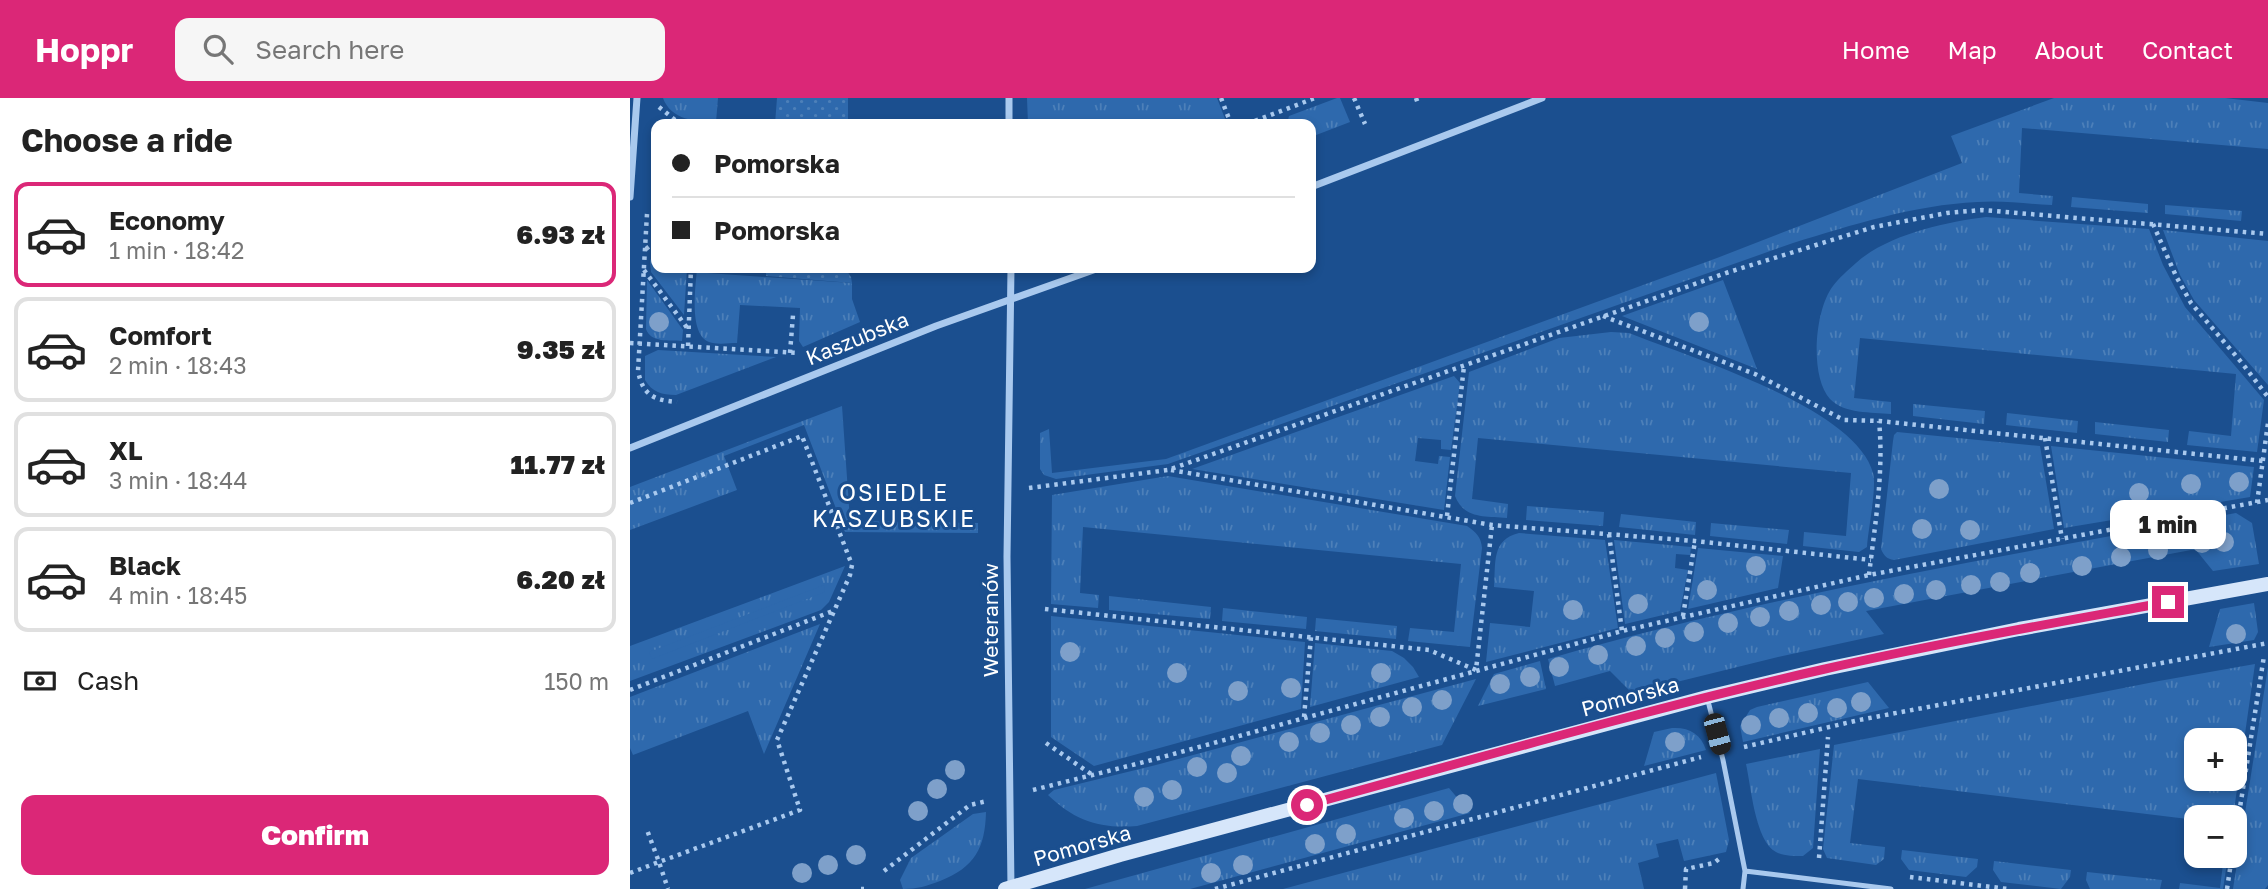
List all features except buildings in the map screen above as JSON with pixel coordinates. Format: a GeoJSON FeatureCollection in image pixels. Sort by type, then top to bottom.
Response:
{"type":"FeatureCollection","features":[{"type":"Feature","properties":{"kind":"street"},"geometry":{"type":"LineString","coordinates":[[630,197],[637,98]]}},
{"type":"Feature","properties":{"kind":"street"},"geometry":{"type":"LineString","coordinates":[[1009,98],[1009,119]]}},
{"type":"Feature","properties":{"kind":"street"},"geometry":{"type":"LineString","coordinates":[[1316,185],[1542,98]]}},
{"type":"Feature","properties":{"kind":"street","name":"Weteranów"},"geometry":{"type":"LineString","coordinates":[[1009,888],[1007,490],[1011,273]]}},
{"type":"Feature","properties":{"kind":"street","name":"Kaszubska"},"geometry":{"type":"LineString","coordinates":[[630,448],[936,326],[1085,273]]}},
{"type":"Feature","properties":{"kind":"street","name":"Pomorska"},"geometry":{"type":"LineString","coordinates":[[1009,888],[1134,851],[1707,697],[1825,668],[2006,631],[2268,584]]}},
{"type":"Feature","properties":{"kind":"lane"},"geometry":{"type":"LineString","coordinates":[[1707,697],[1723,760],[1745,871],[1743,889]]}},
{"type":"Feature","properties":{"kind":"lane"},"geometry":{"type":"LineString","coordinates":[[1745,871],[1891,889]]}},
{"type":"Feature","properties":{"kind":"path"},"geometry":{"type":"LineString","coordinates":[[1221,98],[1229,119]]}},
{"type":"Feature","properties":{"kind":"path"},"geometry":{"type":"LineString","coordinates":[[1260,119],[1315,98]]}},
{"type":"Feature","properties":{"kind":"path"},"geometry":{"type":"LineString","coordinates":[[1354,98],[1365,124]]}},
{"type":"Feature","properties":{"kind":"path"},"geometry":{"type":"LineString","coordinates":[[653,115],[653,102],[674,119]]}},
{"type":"Feature","properties":{"kind":"path"},"geometry":{"type":"LineString","coordinates":[[647,208],[638,371],[641,384],[651,396],[677,402]]}},
{"type":"Feature","properties":{"kind":"path"},"geometry":{"type":"LineString","coordinates":[[1007,490],[1168,470],[1726,273],[1874,226],[1947,213],[1982,210],[2268,234]]}},
{"type":"Feature","properties":{"kind":"path"},"geometry":{"type":"LineString","coordinates":[[2153,224],[2191,303],[2268,397]]}},
{"type":"Feature","properties":{"kind":"path"},"geometry":{"type":"LineString","coordinates":[[645,249],[651,245]]}},
{"type":"Feature","properties":{"kind":"path"},"geometry":{"type":"LineString","coordinates":[[643,269],[688,329]]}},
{"type":"Feature","properties":{"kind":"path"},"geometry":{"type":"LineString","coordinates":[[688,346],[691,273]]}},
{"type":"Feature","properties":{"kind":"path"},"geometry":{"type":"LineString","coordinates":[[790,353],[793,315]]}},
{"type":"Feature","properties":{"kind":"path"},"geometry":{"type":"LineString","coordinates":[[1602,316],[1755,374],[1844,420],[1879,421],[2263,461]]}},
{"type":"Feature","properties":{"kind":"path"},"geometry":{"type":"LineString","coordinates":[[630,343],[800,353]]}},
{"type":"Feature","properties":{"kind":"path"},"geometry":{"type":"LineString","coordinates":[[1447,516],[1464,366]]}},
{"type":"Feature","properties":{"kind":"path"},"geometry":{"type":"LineString","coordinates":[[1869,575],[1881,443],[1879,421]]}},
{"type":"Feature","properties":{"kind":"path"},"geometry":{"type":"LineString","coordinates":[[2257,503],[2268,423]]}},
{"type":"Feature","properties":{"kind":"path"},"geometry":{"type":"LineString","coordinates":[[630,503],[802,436],[852,565],[850,575],[777,740],[800,810],[630,873]]}},
{"type":"Feature","properties":{"kind":"path"},"geometry":{"type":"LineString","coordinates":[[2045,438],[2062,539]]}},
{"type":"Feature","properties":{"kind":"path"},"geometry":{"type":"LineString","coordinates":[[1168,470],[1492,525],[1695,541],[1871,560]]}},
{"type":"Feature","properties":{"kind":"path"},"geometry":{"type":"LineString","coordinates":[[884,870],[971,805],[1148,761],[1622,631],[1869,575],[2268,500]]}},
{"type":"Feature","properties":{"kind":"path"},"geometry":{"type":"LineString","coordinates":[[1476,670],[1492,525]]}},
{"type":"Feature","properties":{"kind":"path"},"geometry":{"type":"LineString","coordinates":[[1609,534],[1622,631]]}},
{"type":"Feature","properties":{"kind":"path"},"geometry":{"type":"LineString","coordinates":[[1683,617],[1695,541]]}},
{"type":"Feature","properties":{"kind":"path"},"geometry":{"type":"LineString","coordinates":[[1045,609],[1429,650],[1476,670]]}},
{"type":"Feature","properties":{"kind":"path"},"geometry":{"type":"LineString","coordinates":[[630,690],[834,610]]}},
{"type":"Feature","properties":{"kind":"path"},"geometry":{"type":"LineString","coordinates":[[1304,718],[1311,637]]}},
{"type":"Feature","properties":{"kind":"path"},"geometry":{"type":"LineString","coordinates":[[2240,805],[2264,656]]}},
{"type":"Feature","properties":{"kind":"path"},"geometry":{"type":"LineString","coordinates":[[1819,866],[1828,737]]}},
{"type":"Feature","properties":{"kind":"path"},"geometry":{"type":"LineString","coordinates":[[1046,743],[1092,774]]}},
{"type":"Feature","properties":{"kind":"path"},"geometry":{"type":"LineString","coordinates":[[647,830],[668,889]]}},
{"type":"Feature","properties":{"kind":"path"},"geometry":{"type":"LineString","coordinates":[[1685,889],[1686,869],[1714,863],[1740,846]]}},
{"type":"Feature","properties":{"kind":"path"},"geometry":{"type":"LineString","coordinates":[[2227,889],[2230,868]]}},
{"type":"Feature","properties":{"kind":"path"},"geometry":{"type":"LineString","coordinates":[[1900,876],[2008,889]]}},
{"type":"Feature","properties":{"kind":"green space"},"geometry":{"type":"Polygon","coordinates":[[[663,98],[718,98],[716,119],[685,118],[667,105],[663,98]]]}},
{"type":"Feature","properties":{"kind":"green space"},"geometry":{"type":"Polygon","coordinates":[[[777,98],[848,98],[848,119],[775,119],[777,98]]]}},
{"type":"Feature","properties":{"kind":"green space"},"geometry":{"type":"Polygon","coordinates":[[[1027,98],[1217,98],[1225,119],[1028,119],[1027,98]]]}},
{"type":"Feature","properties":{"kind":"green space"},"geometry":{"type":"Polygon","coordinates":[[[1340,98],[1350,122],[1316,135],[1316,119],[1288,119],[1289,116],[1340,98]]]}},
{"type":"Feature","properties":{"kind":"green space"},"geometry":{"type":"Polygon","coordinates":[[[2054,98],[2225,98],[2268,103],[2268,149],[2022,128],[2019,193],[2053,196],[2052,205],[2005,202],[1953,204],[1838,229],[1168,464],[1056,479],[1044,475],[1040,469],[1040,433],[1049,429],[1052,473],[1166,459],[1717,258],[1962,163],[1951,136],[2054,98]]]}},
{"type":"Feature","properties":{"kind":"green space"},"geometry":{"type":"Polygon","coordinates":[[[2072,197],[2148,204],[2148,213],[2071,207],[2072,197]]]}},
{"type":"Feature","properties":{"kind":"green space"},"geometry":{"type":"Polygon","coordinates":[[[2165,205],[2242,211],[2241,221],[2165,214],[2165,205]]]}},
{"type":"Feature","properties":{"kind":"green space"},"geometry":{"type":"Polygon","coordinates":[[[1986,217],[2149,229],[2163,265],[2185,307],[2264,400],[2257,452],[2187,445],[2189,431],[2231,436],[2236,374],[1860,338],[1854,398],[1891,402],[1891,414],[1850,410],[1830,399],[1819,375],[1817,342],[1822,310],[1835,283],[1869,253],[1900,237],[1935,226],[1986,217]]]}},
{"type":"Feature","properties":{"kind":"green space"},"geometry":{"type":"Polygon","coordinates":[[[2163,230],[2268,241],[2268,385],[2194,300],[2180,275],[2163,230]]]}},
{"type":"Feature","properties":{"kind":"green space"},"geometry":{"type":"Polygon","coordinates":[[[652,273],[687,273],[684,315],[652,273]]]}},
{"type":"Feature","properties":{"kind":"green space"},"geometry":{"type":"Polygon","coordinates":[[[697,273],[852,283],[852,299],[860,322],[803,347],[799,341],[800,308],[740,305],[737,343],[719,344],[702,337],[696,320],[697,273]]]}},
{"type":"Feature","properties":{"kind":"green space"},"geometry":{"type":"Polygon","coordinates":[[[766,273],[848,273],[852,283],[766,276],[766,273]]]}},
{"type":"Feature","properties":{"kind":"green space"},"geometry":{"type":"Polygon","coordinates":[[[647,280],[683,330],[682,341],[661,340],[648,333],[647,280]]]}},
{"type":"Feature","properties":{"kind":"green space"},"geometry":{"type":"Polygon","coordinates":[[[1723,280],[1757,369],[1622,316],[1723,280]]]}},
{"type":"Feature","properties":{"kind":"green space"},"geometry":{"type":"Polygon","coordinates":[[[1611,332],[1629,333],[1728,370],[1804,406],[1836,427],[1860,449],[1873,473],[1867,547],[1859,552],[1803,546],[1804,532],[1846,536],[1851,473],[1478,438],[1472,499],[1508,504],[1507,518],[1476,515],[1464,509],[1455,496],[1469,372],[1559,338],[1611,332]]]}},
{"type":"Feature","properties":{"kind":"green space"},"geometry":{"type":"Polygon","coordinates":[[[658,350],[776,357],[671,395],[654,390],[645,380],[645,356],[658,350]]]}},
{"type":"Feature","properties":{"kind":"green space"},"geometry":{"type":"Polygon","coordinates":[[[1454,376],[1460,383],[1451,450],[1441,449],[1441,440],[1418,438],[1415,461],[1438,464],[1439,456],[1450,457],[1444,510],[1192,469],[1454,376]]]}},
{"type":"Feature","properties":{"kind":"green space"},"geometry":{"type":"Polygon","coordinates":[[[1913,404],[1985,411],[1984,424],[1913,416],[1913,404]]]}},
{"type":"Feature","properties":{"kind":"green space"},"geometry":{"type":"Polygon","coordinates":[[[842,406],[850,521],[978,523],[978,533],[845,532],[804,425],[724,456],[737,490],[630,530],[630,487],[842,406]]]}},
{"type":"Feature","properties":{"kind":"green space"},"geometry":{"type":"Polygon","coordinates":[[[2007,413],[2078,421],[2077,433],[2006,425],[2007,413]]]}},
{"type":"Feature","properties":{"kind":"green space"},"geometry":{"type":"Polygon","coordinates":[[[2095,422],[2169,430],[2168,442],[2095,434],[2095,422]]]}},
{"type":"Feature","properties":{"kind":"green space"},"geometry":{"type":"Polygon","coordinates":[[[1897,432],[2040,446],[2054,529],[1894,560],[1888,558],[1881,549],[1893,441],[1897,432]]]}},
{"type":"Feature","properties":{"kind":"green space"},"geometry":{"type":"Polygon","coordinates":[[[2051,446],[2254,467],[2250,497],[2064,528],[2051,446]]]}},
{"type":"Feature","properties":{"kind":"green space"},"geometry":{"type":"Polygon","coordinates":[[[1168,476],[1467,526],[1478,535],[1482,548],[1470,647],[1408,641],[1410,628],[1454,632],[1461,564],[1083,527],[1080,593],[1099,595],[1098,608],[1051,604],[1052,495],[1168,476]]]}},
{"type":"Feature","properties":{"kind":"green space"},"geometry":{"type":"Polygon","coordinates":[[[1527,506],[1604,512],[1603,526],[1526,520],[1527,506]]]}},
{"type":"Feature","properties":{"kind":"green space"},"geometry":{"type":"Polygon","coordinates":[[[2236,513],[2252,523],[2259,564],[2213,571],[2196,550],[2191,550],[1866,611],[1884,634],[1632,693],[1610,671],[1555,686],[1548,659],[1718,615],[1804,596],[2236,513]]]}},
{"type":"Feature","properties":{"kind":"green space"},"geometry":{"type":"Polygon","coordinates":[[[1621,514],[1696,522],[1695,535],[1619,527],[1621,514]]]}},
{"type":"Feature","properties":{"kind":"green space"},"geometry":{"type":"Polygon","coordinates":[[[1711,523],[1789,530],[1787,544],[1710,536],[1711,523]]]}},
{"type":"Feature","properties":{"kind":"green space"},"geometry":{"type":"Polygon","coordinates":[[[1519,533],[1605,540],[1618,628],[1486,662],[1490,623],[1530,627],[1534,591],[1494,587],[1495,561],[1499,547],[1510,536],[1519,533]]]}},
{"type":"Feature","properties":{"kind":"green space"},"geometry":{"type":"Polygon","coordinates":[[[1614,540],[1691,547],[1690,555],[1676,554],[1675,568],[1688,570],[1680,611],[1625,624],[1614,540]]]}},
{"type":"Feature","properties":{"kind":"green space"},"geometry":{"type":"Polygon","coordinates":[[[1698,548],[1783,556],[1778,588],[1688,609],[1698,548]]]}},
{"type":"Feature","properties":{"kind":"green space"},"geometry":{"type":"Polygon","coordinates":[[[845,566],[829,602],[821,610],[630,681],[630,646],[845,566]]]}},
{"type":"Feature","properties":{"kind":"green space"},"geometry":{"type":"Polygon","coordinates":[[[824,585],[825,592],[652,659],[649,652],[824,585]]]}},
{"type":"Feature","properties":{"kind":"green space"},"geometry":{"type":"Polygon","coordinates":[[[1109,596],[1211,607],[1210,619],[1109,610],[1109,596]]]}},
{"type":"Feature","properties":{"kind":"green space"},"geometry":{"type":"Polygon","coordinates":[[[2254,603],[2258,632],[2254,640],[2209,647],[2220,609],[2254,603]]]}},
{"type":"Feature","properties":{"kind":"green space"},"geometry":{"type":"Polygon","coordinates":[[[1223,608],[1307,617],[1306,629],[1222,621],[1223,608]]]}},
{"type":"Feature","properties":{"kind":"green space"},"geometry":{"type":"Polygon","coordinates":[[[1051,616],[1305,642],[1301,709],[1094,766],[1051,737],[1051,616]]]}},
{"type":"Feature","properties":{"kind":"green space"},"geometry":{"type":"Polygon","coordinates":[[[1316,618],[1397,626],[1396,639],[1315,631],[1316,618]]]}},
{"type":"Feature","properties":{"kind":"green space"},"geometry":{"type":"Polygon","coordinates":[[[820,624],[764,754],[748,711],[633,755],[630,748],[630,697],[820,624]]]}},
{"type":"Feature","properties":{"kind":"green space"},"geometry":{"type":"Polygon","coordinates":[[[1315,643],[1392,651],[1404,658],[1419,677],[1310,707],[1315,643]]]}},
{"type":"Feature","properties":{"kind":"green space"},"geometry":{"type":"Polygon","coordinates":[[[1540,661],[1546,689],[1478,706],[1494,674],[1540,661]]]}},
{"type":"Feature","properties":{"kind":"green space"},"geometry":{"type":"Polygon","coordinates":[[[2255,664],[2246,728],[2184,728],[2184,791],[2237,791],[2235,805],[2184,805],[2184,819],[1858,779],[1850,843],[1885,847],[1884,859],[1876,865],[1827,858],[1823,849],[1834,745],[2255,664]]]}},
{"type":"Feature","properties":{"kind":"green space"},"geometry":{"type":"Polygon","coordinates":[[[2268,667],[2268,885],[2265,889],[2233,889],[2236,868],[2247,868],[2246,805],[2268,667]]]}},
{"type":"Feature","properties":{"kind":"green space"},"geometry":{"type":"Polygon","coordinates":[[[1476,679],[1442,745],[1137,826],[1111,826],[1089,821],[1068,811],[1048,795],[1054,790],[1476,679]]]}},
{"type":"Feature","properties":{"kind":"green space"},"geometry":{"type":"Polygon","coordinates":[[[1868,682],[1889,708],[1743,742],[1740,726],[1750,710],[1868,682]]]}},
{"type":"Feature","properties":{"kind":"green space"},"geometry":{"type":"Polygon","coordinates":[[[1672,728],[1694,733],[1706,750],[1644,766],[1654,732],[1672,728]]]}},
{"type":"Feature","properties":{"kind":"green space"},"geometry":{"type":"Polygon","coordinates":[[[1820,749],[1813,848],[1803,856],[1776,852],[1763,837],[1746,764],[1820,749]]]}},
{"type":"Feature","properties":{"kind":"green space"},"geometry":{"type":"Polygon","coordinates":[[[1716,773],[1729,840],[1726,852],[1684,861],[1678,839],[1656,844],[1659,857],[1638,863],[1644,889],[1283,889],[1716,773]]]}},
{"type":"Feature","properties":{"kind":"green space"},"geometry":{"type":"Polygon","coordinates":[[[1449,788],[1470,813],[1190,889],[1085,889],[1449,788]]]}},
{"type":"Feature","properties":{"kind":"green space"},"geometry":{"type":"Polygon","coordinates":[[[986,812],[980,846],[970,863],[940,881],[903,889],[900,880],[911,858],[973,814],[986,812]]]}},
{"type":"Feature","properties":{"kind":"green space"},"geometry":{"type":"Polygon","coordinates":[[[1902,850],[1978,859],[1977,867],[1966,877],[1909,870],[1901,859],[1902,850]]]}},
{"type":"Feature","properties":{"kind":"green space"},"geometry":{"type":"Polygon","coordinates":[[[1994,861],[2071,870],[2070,877],[2061,889],[2001,882],[1993,870],[1994,861]]]}},
{"type":"Feature","properties":{"kind":"green space"},"geometry":{"type":"Polygon","coordinates":[[[2222,868],[2226,868],[2223,889],[2179,889],[2180,883],[2220,888],[2222,868]]]}},
{"type":"Feature","properties":{"kind":"green space"},"geometry":{"type":"Polygon","coordinates":[[[2087,872],[2162,880],[2160,889],[2090,889],[2086,880],[2087,872]]]}},
{"type":"Feature","properties":{"kind":"district","name":"OSIEDLE KASZUBSKIE"},"geometry":{"type":"Point","coordinates":[894,505]}},
{"type":"Feature","properties":{"kind":"route"},"geometry":{"type":"LineString","coordinates":[[1307,805],[1707,697],[1825,668],[2168,602]]}}]}
